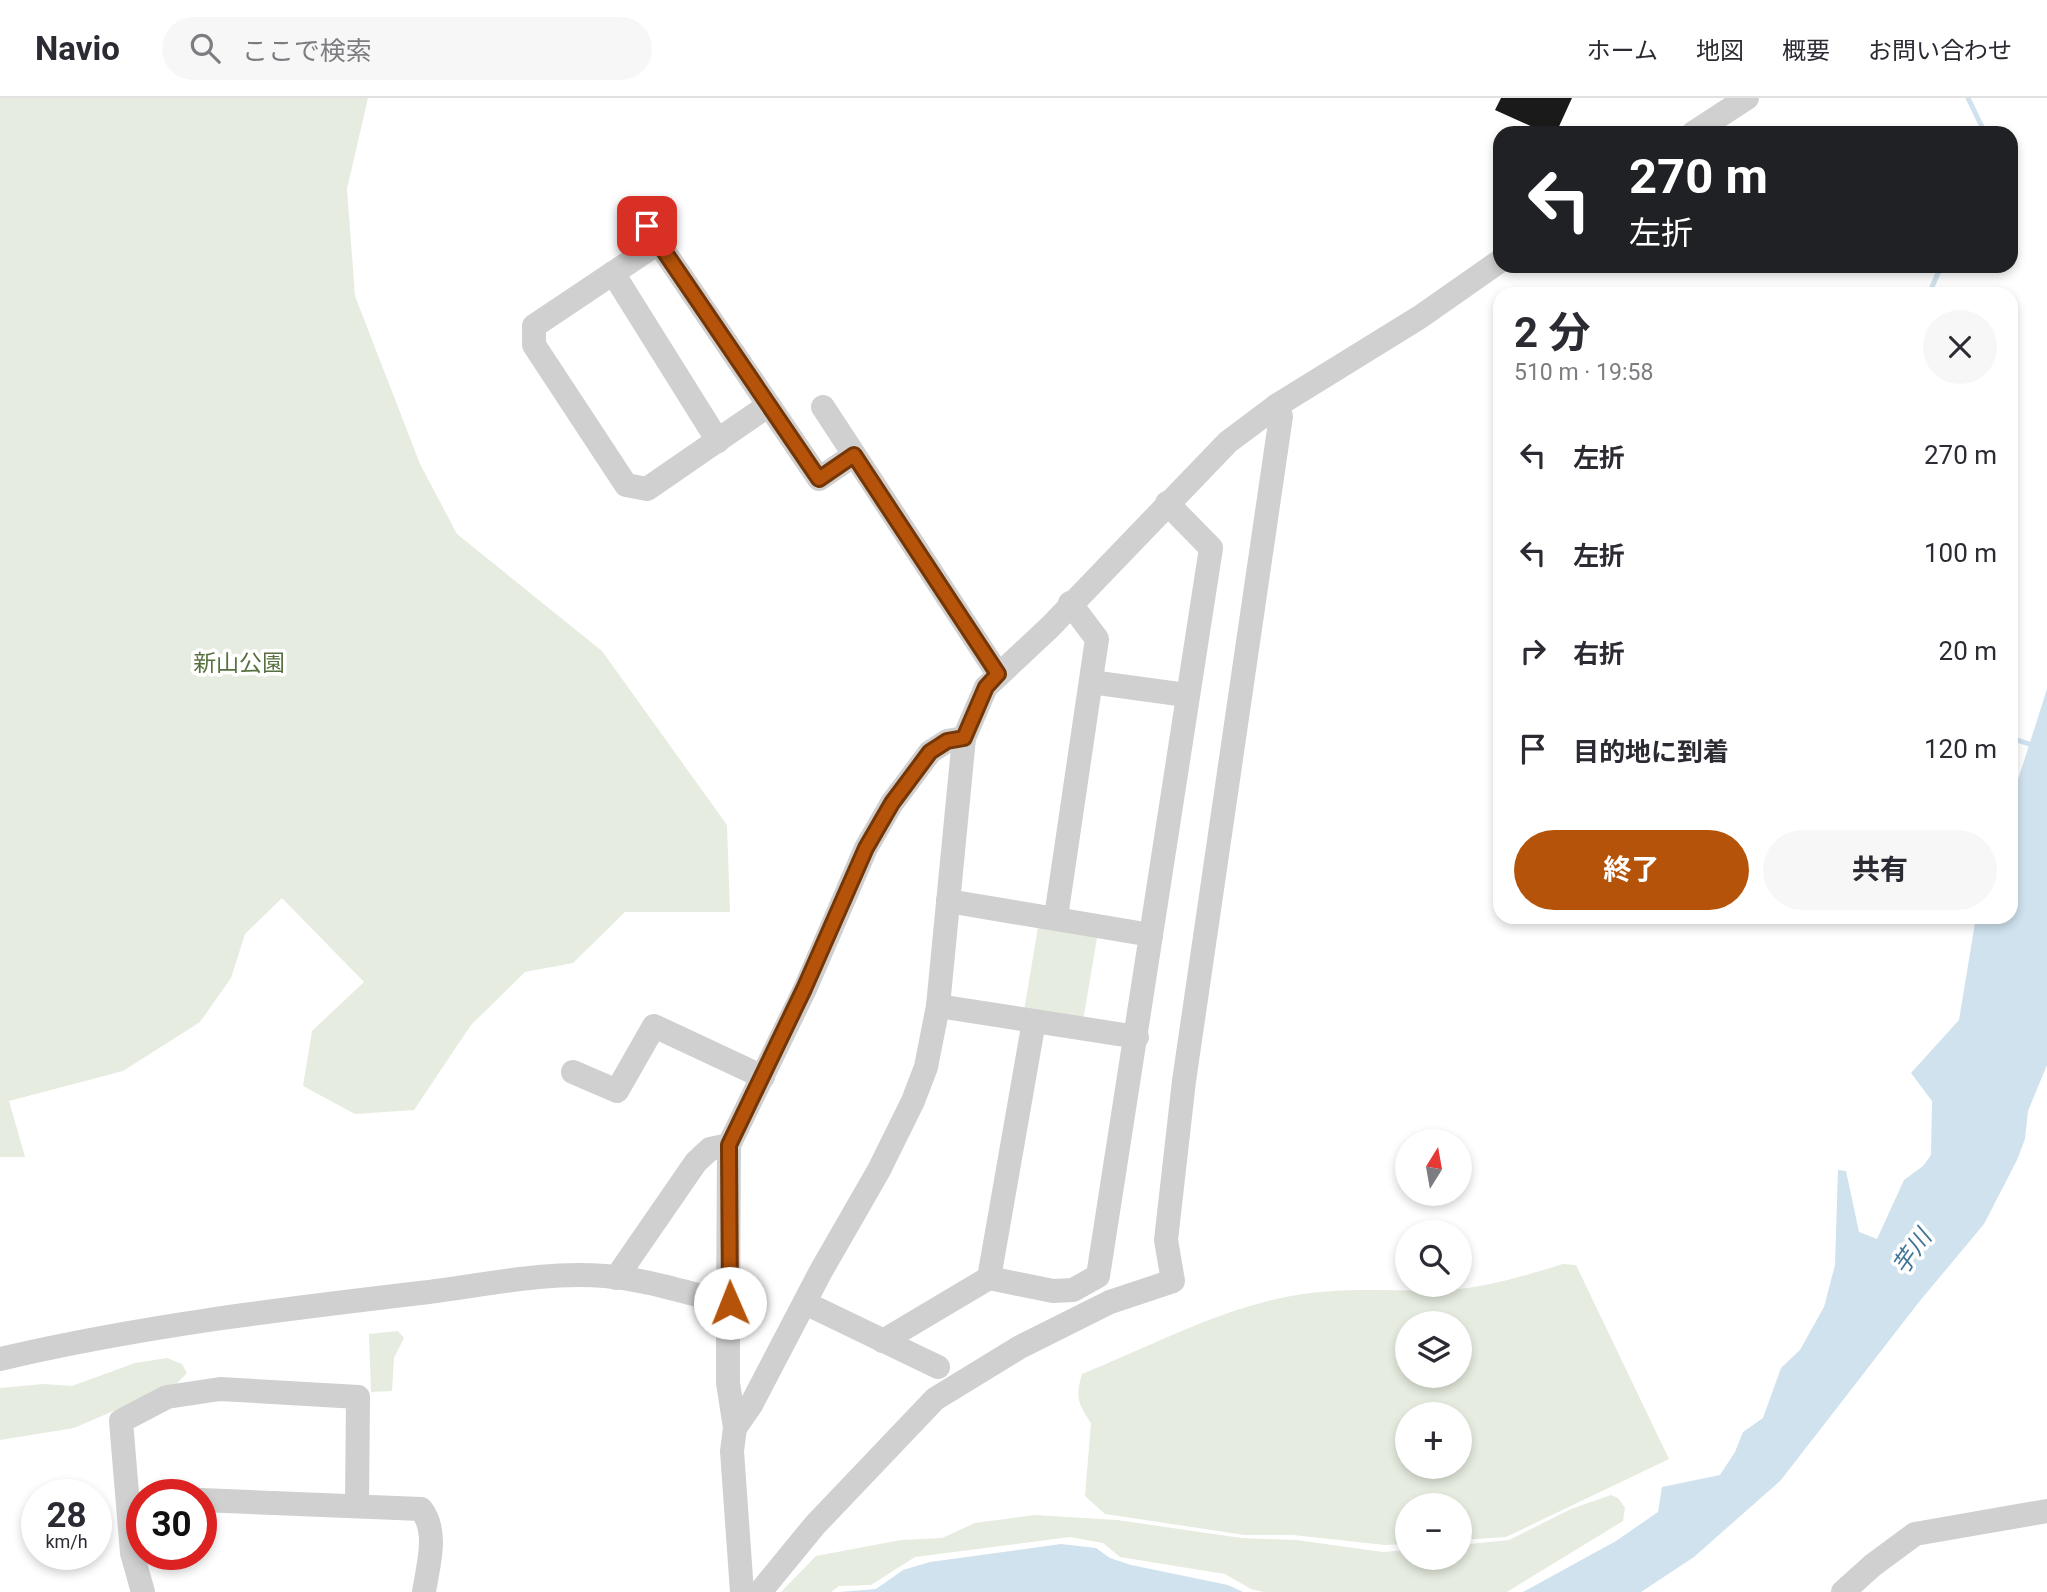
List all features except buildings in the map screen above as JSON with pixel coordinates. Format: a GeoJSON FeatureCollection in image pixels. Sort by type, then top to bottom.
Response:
{"type":"FeatureCollection","features":[{"type":"Feature","properties":{"kind":"street"},"geometry":{"type":"LineString","coordinates":[[1704,126],[1747,98]]}},
{"type":"Feature","properties":{"kind":"street"},"geometry":{"type":"LineString","coordinates":[[769,405],[647,489],[626,485],[534,345],[534,326],[613,273],[653,235],[769,405],[819,479],[854,455]]}},
{"type":"Feature","properties":{"kind":"street"},"geometry":{"type":"LineString","coordinates":[[735,1428],[751,1405],[913,1101],[926,1067],[938,1006],[964,738],[986,687],[1050,627],[1070,603],[1228,442],[1276,406],[1420,317],[1493,266]]}},
{"type":"Feature","properties":{"kind":"street"},"geometry":{"type":"LineString","coordinates":[[613,273],[718,441]]}},
{"type":"Feature","properties":{"kind":"street"},"geometry":{"type":"LineString","coordinates":[[760,1592],[815,1525],[934,1399],[1020,1347],[1110,1302],[1173,1281],[1166,1240],[1181,1107],[1281,416],[1276,406]]}},
{"type":"Feature","properties":{"kind":"street"},"geometry":{"type":"LineString","coordinates":[[823,407],[998,674]]}},
{"type":"Feature","properties":{"kind":"street"},"geometry":{"type":"LineString","coordinates":[[883,1340],[989,1278],[1053,1292],[1073,1290],[1098,1276],[1137,1037],[1186,695],[1211,548],[1167,503]]}},
{"type":"Feature","properties":{"kind":"street"},"geometry":{"type":"LineString","coordinates":[[1056,917],[1097,639],[1070,603]]}},
{"type":"Feature","properties":{"kind":"street"},"geometry":{"type":"LineString","coordinates":[[1091,682],[1186,695]]}},
{"type":"Feature","properties":{"kind":"street"},"geometry":{"type":"LineString","coordinates":[[742,1592],[732,1451],[735,1428],[728,1383],[729,1145],[840,910],[851,879],[892,803],[930,752],[947,741],[964,738]]}},
{"type":"Feature","properties":{"kind":"street"},"geometry":{"type":"LineString","coordinates":[[948,901],[1151,935]]}},
{"type":"Feature","properties":{"kind":"street"},"geometry":{"type":"LineString","coordinates":[[938,1006],[1137,1037]]}},
{"type":"Feature","properties":{"kind":"street"},"geometry":{"type":"LineString","coordinates":[[989,1278],[1034,1021]]}},
{"type":"Feature","properties":{"kind":"street"},"geometry":{"type":"LineString","coordinates":[[573,1072],[617,1091],[653,1026],[763,1077]]}},
{"type":"Feature","properties":{"kind":"street"},"geometry":{"type":"LineString","coordinates":[[616,1278],[696,1162],[710,1149],[729,1145]]}},
{"type":"Feature","properties":{"kind":"street"},"geometry":{"type":"LineString","coordinates":[[0,1359],[98,1336],[203,1319],[458,1289],[541,1275],[616,1278],[730,1303]]}},
{"type":"Feature","properties":{"kind":"street"},"geometry":{"type":"LineString","coordinates":[[806,1303],[938,1367]]}},
{"type":"Feature","properties":{"kind":"street"},"geometry":{"type":"LineString","coordinates":[[131,1479],[121,1420],[167,1397],[220,1389],[358,1397],[357,1504]]}},
{"type":"Feature","properties":{"kind":"street"},"geometry":{"type":"LineString","coordinates":[[217,1500],[421,1508],[428,1518],[432,1543],[424,1592]]}},
{"type":"Feature","properties":{"kind":"street"},"geometry":{"type":"LineString","coordinates":[[1843,1592],[1873,1564],[1915,1534],[2047,1511]]}},
{"type":"Feature","properties":{"kind":"street"},"geometry":{"type":"LineString","coordinates":[[137,1570],[143,1592]]}},
{"type":"Feature","properties":{"kind":"green space","name":"新山公園"},"geometry":{"type":"Polygon","coordinates":[[[0,98],[368,98],[347,189],[355,296],[420,464],[457,534],[602,651],[727,825],[730,912],[625,912],[573,963],[525,972],[471,1025],[414,1110],[355,1114],[303,1086],[312,1031],[364,982],[282,898],[245,934],[231,978],[200,1022],[123,1071],[9,1101],[25,1157],[0,1157],[0,98]]]}},
{"type":"Feature","properties":{"kind":"green space"},"geometry":{"type":"Polygon","coordinates":[[[1038,927],[1097,938],[1083,1021],[1024,1011],[1038,927]]]}},
{"type":"Feature","properties":{"kind":"green space"},"geometry":{"type":"Polygon","coordinates":[[[1563,1264],[1576,1265],[1669,1459],[1506,1537],[1472,1539],[1472,1493],[1395,1493],[1395,1545],[1293,1535],[1245,1535],[1105,1514],[1085,1496],[1091,1423],[1079,1400],[1082,1374],[1211,1319],[1291,1296],[1331,1291],[1395,1290],[1395,1297],[1472,1297],[1472,1287],[1563,1264]]]}},
{"type":"Feature","properties":{"kind":"green space"},"geometry":{"type":"Polygon","coordinates":[[[398,1331],[404,1338],[394,1358],[392,1391],[371,1392],[369,1334],[398,1331]]]}},
{"type":"Feature","properties":{"kind":"green space"},"geometry":{"type":"Polygon","coordinates":[[[167,1358],[182,1364],[187,1373],[176,1384],[74,1428],[0,1440],[0,1388],[43,1384],[72,1386],[135,1363],[167,1358]]]}},
{"type":"Feature","properties":{"kind":"green space"},"geometry":{"type":"Polygon","coordinates":[[[1611,1495],[1618,1498],[1625,1508],[1623,1521],[1507,1592],[1264,1592],[1251,1589],[1225,1574],[1120,1557],[1103,1543],[1070,1537],[915,1557],[871,1585],[839,1586],[831,1592],[781,1592],[816,1556],[901,1540],[942,1538],[975,1523],[1034,1515],[1117,1520],[1241,1538],[1296,1540],[1383,1552],[1395,1551],[1395,1570],[1472,1570],[1472,1544],[1509,1540],[1571,1509],[1611,1495]]]}},
{"type":"Feature","properties":{"kind":"water","name":"芋川"},"geometry":{"type":"Polygon","coordinates":[[[2047,689],[2047,1065],[2028,1111],[2025,1139],[2017,1160],[1984,1224],[1919,1302],[1781,1480],[1694,1557],[1641,1592],[1523,1592],[1616,1541],[1658,1512],[1662,1487],[1720,1475],[1735,1452],[1743,1432],[1763,1418],[1781,1368],[1800,1350],[1824,1307],[1835,1265],[1838,1170],[1846,1171],[1859,1232],[1877,1239],[1904,1180],[1923,1166],[1931,1155],[1932,1101],[1911,1073],[1959,1020],[1975,924],[2018,924],[2018,780],[2047,689]]]}},
{"type":"Feature","properties":{"kind":"water"},"geometry":{"type":"Polygon","coordinates":[[[1061,1544],[1096,1548],[1110,1558],[1131,1565],[1228,1585],[1243,1592],[840,1592],[876,1589],[903,1570],[930,1562],[1061,1544]]]}},
{"type":"Feature","properties":{"kind":"waterway"},"geometry":{"type":"LineString","coordinates":[[1968,98],[1982,126]]}},
{"type":"Feature","properties":{"kind":"waterway"},"geometry":{"type":"LineString","coordinates":[[1932,287],[1938,273]]}},
{"type":"Feature","properties":{"kind":"waterway"},"geometry":{"type":"LineString","coordinates":[[2018,740],[2047,750]]}},
{"type":"Feature","properties":{"kind":"route"},"geometry":{"type":"LineString","coordinates":[[647,226],[819,479],[854,455],[998,674],[986,687],[964,738],[947,741],[930,752],[892,803],[866,848],[804,989],[729,1145],[730,1303]]}}]}
